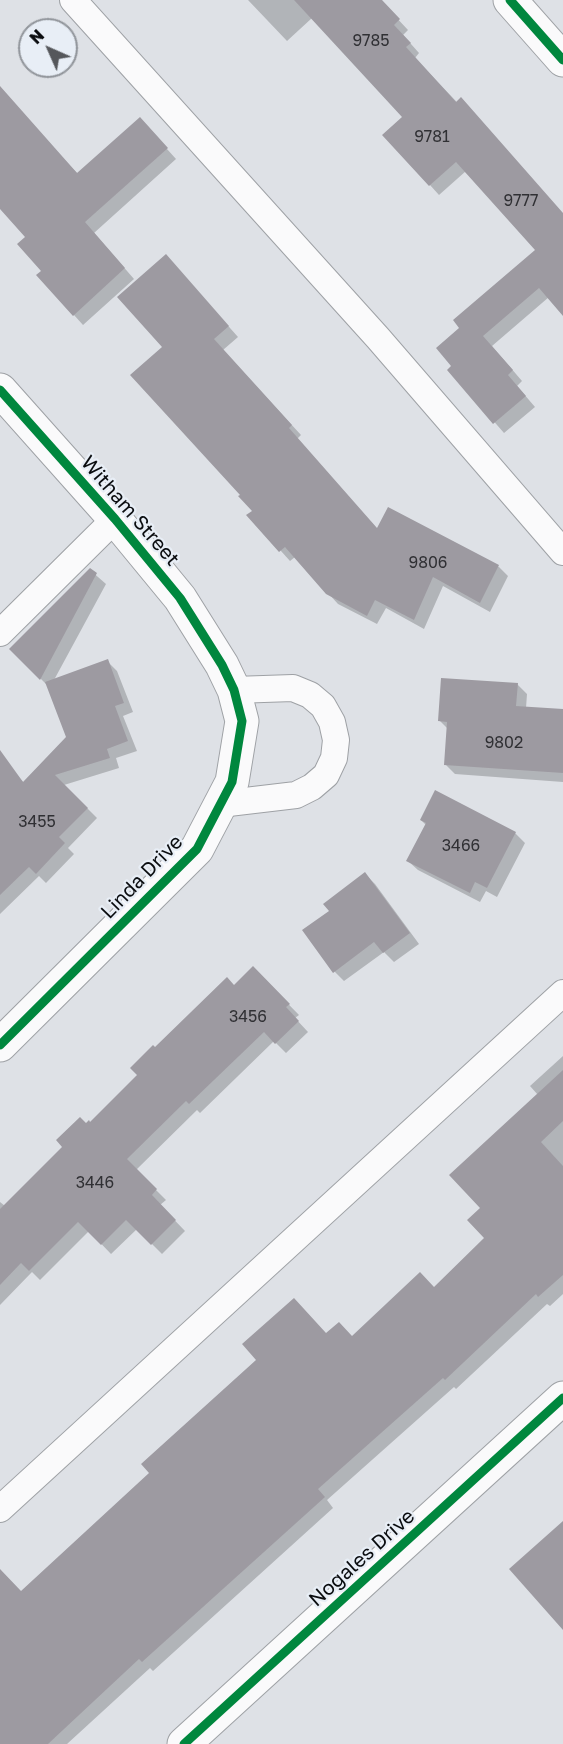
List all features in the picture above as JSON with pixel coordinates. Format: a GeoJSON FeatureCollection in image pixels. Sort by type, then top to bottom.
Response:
{"type":"FeatureCollection","features":[{"type":"Feature","properties":{"kind":"street"},"geometry":{"type":"LineString","coordinates":[[510,0],[563,60]]}},
{"type":"Feature","properties":{"kind":"street","name":"Witham Street"},"geometry":{"type":"LineString","coordinates":[[0,390],[115,519],[180,598],[228,677]]}},
{"type":"Feature","properties":{"kind":"street","name":"Linda Drive"},"geometry":{"type":"LineString","coordinates":[[0,1045],[197,849],[232,782],[242,721],[228,677]]}},
{"type":"Feature","properties":{"kind":"street","name":"Nogales Drive"},"geometry":{"type":"LineString","coordinates":[[184,1744],[563,1398]]}},
{"type":"Feature","properties":{"kind":"lane"},"geometry":{"type":"LineString","coordinates":[[73,0],[378,338],[563,552]]}},
{"type":"Feature","properties":{"kind":"lane"},"geometry":{"type":"LineString","coordinates":[[0,633],[115,519]]}},
{"type":"Feature","properties":{"kind":"lane"},"geometry":{"type":"LineString","coordinates":[[220,804],[296,795],[312,787],[326,775],[334,758],[336,740],[332,722],[324,706],[309,695],[293,688],[228,677]]}},
{"type":"Feature","properties":{"kind":"lane"},"geometry":{"type":"LineString","coordinates":[[0,1509],[563,993]]}},
{"type":"Feature","properties":{"kind":"building"},"geometry":{"type":"Polygon","coordinates":[[[294,0],[382,0],[400,19],[394,25],[411,43],[406,47],[456,102],[461,97],[563,213],[563,316],[539,288],[483,336],[513,370],[508,375],[526,396],[493,424],[447,370],[451,366],[436,348],[459,328],[453,320],[535,250],[456,162],[429,186],[382,135],[402,117],[294,0]]]}},
{"type":"Feature","properties":{"kind":"building"},"geometry":{"type":"Polygon","coordinates":[[[0,86],[77,173],[140,117],[168,148],[85,222],[125,268],[73,316],[36,275],[41,271],[17,244],[25,237],[0,209],[0,86]]]}},
{"type":"Feature","properties":{"kind":"building"},"geometry":{"type":"Polygon","coordinates":[[[166,254],[229,326],[214,339],[292,425],[289,428],[377,528],[388,507],[499,565],[480,603],[433,577],[414,620],[375,600],[367,616],[326,594],[285,547],[279,552],[246,515],[252,511],[238,496],[240,495],[130,375],[162,347],[117,297],[166,254]]]}},
{"type":"Feature","properties":{"kind":"building"},"geometry":{"type":"Polygon","coordinates":[[[90,568],[97,573],[40,680],[9,649],[90,568]]]}},
{"type":"Feature","properties":{"kind":"building"},"geometry":{"type":"Polygon","coordinates":[[[108,659],[124,703],[115,706],[128,741],[107,749],[110,758],[55,775],[88,808],[59,837],[65,843],[36,874],[29,867],[0,895],[0,750],[23,782],[66,737],[45,682],[108,659]]]}},
{"type":"Feature","properties":{"kind":"building"},"geometry":{"type":"Polygon","coordinates":[[[441,678],[518,683],[516,706],[563,709],[563,773],[444,765],[447,722],[438,721],[441,678]]]}},
{"type":"Feature","properties":{"kind":"building"},"geometry":{"type":"Polygon","coordinates":[[[435,790],[516,832],[487,888],[475,882],[470,893],[406,861],[426,823],[420,820],[435,790]]]}},
{"type":"Feature","properties":{"kind":"building"},"geometry":{"type":"Polygon","coordinates":[[[365,872],[410,933],[383,953],[374,942],[333,973],[302,930],[329,911],[323,904],[365,872]]]}},
{"type":"Feature","properties":{"kind":"building"},"geometry":{"type":"Polygon","coordinates":[[[253,966],[290,1004],[286,1007],[299,1021],[275,1044],[264,1032],[189,1104],[186,1101],[127,1159],[157,1189],[152,1195],[176,1220],[151,1245],[126,1220],[101,1245],[78,1222],[29,1271],[21,1263],[0,1285],[0,1209],[62,1147],[56,1140],[80,1117],[86,1123],[89,1120],[90,1122],[137,1075],[130,1068],[153,1045],[155,1047],[227,977],[234,985],[253,966]]]}},
{"type":"Feature","properties":{"kind":"building"},"geometry":{"type":"Polygon","coordinates":[[[563,1070],[563,1121],[541,1142],[563,1166],[563,1275],[538,1297],[536,1294],[445,1380],[443,1378],[318,1489],[325,1497],[142,1662],[139,1659],[48,1744],[0,1744],[0,1569],[21,1591],[149,1473],[141,1464],[256,1360],[242,1344],[294,1298],[326,1333],[339,1322],[352,1336],[420,1272],[434,1287],[484,1238],[467,1220],[480,1208],[449,1175],[563,1070]]]}},
{"type":"Feature","properties":{"kind":"building"},"geometry":{"type":"Polygon","coordinates":[[[563,1521],[563,1630],[509,1569],[563,1521]]]}},
{"type":"Feature","properties":{"kind":"cycle path"},"geometry":{"type":"LineString","coordinates":[[510,0],[563,60]]}},
{"type":"Feature","properties":{"kind":"cycle path"},"geometry":{"type":"LineString","coordinates":[[0,390],[115,519],[180,598],[222,665],[234,690],[242,721],[232,782],[197,849],[0,1045]]}},
{"type":"Feature","properties":{"kind":"cycle path"},"geometry":{"type":"LineString","coordinates":[[184,1744],[563,1398]]}}]}
